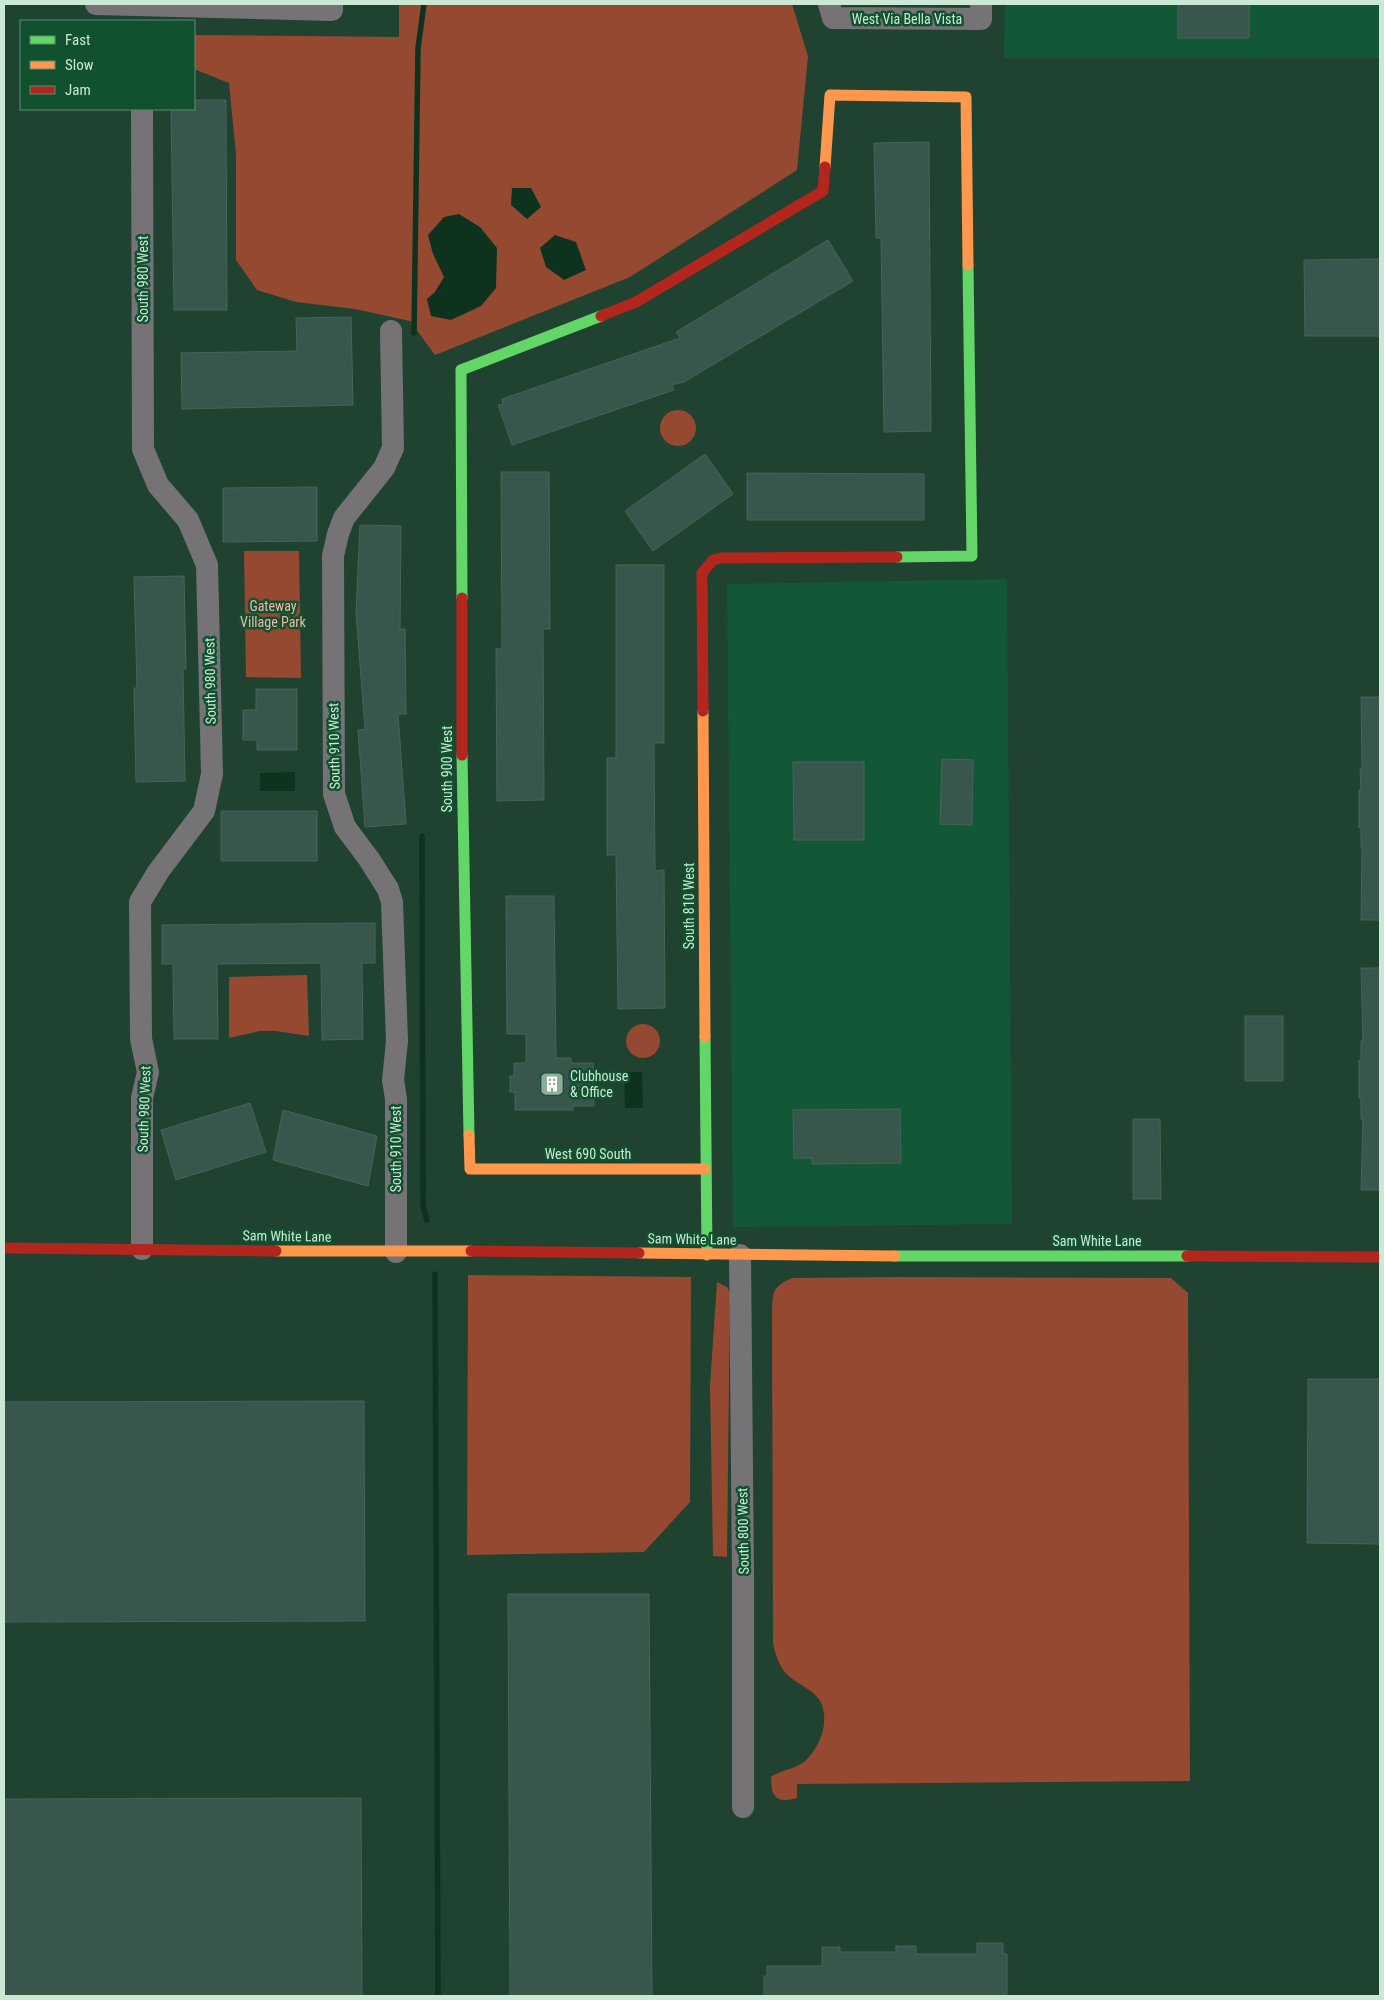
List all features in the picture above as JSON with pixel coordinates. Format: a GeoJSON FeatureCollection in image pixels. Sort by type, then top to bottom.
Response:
{"type":"FeatureCollection","features":[{"type":"Feature","properties":{"kind":"street"},"geometry":{"type":"LineString","coordinates":[[96,4],[332,7]]}},
{"type":"Feature","properties":{"kind":"street","name":"West Via Bella Vista"},"geometry":{"type":"LineString","coordinates":[[831,11],[981,12]]}},
{"type":"Feature","properties":{"kind":"street","name":"South 900 West"},"geometry":{"type":"LineString","coordinates":[[470,1169],[462,813],[461,370],[636,302],[823,190],[830,95],[966,97],[972,556],[742,557],[712,560]]}},
{"type":"Feature","properties":{"kind":"street","name":"South 980 West"},"geometry":{"type":"LineString","coordinates":[[142,110],[143,449],[158,485],[188,520],[207,565],[212,774],[204,811],[158,872],[140,902],[141,1038],[148,1072],[142,1098],[142,1249]]}},
{"type":"Feature","properties":{"kind":"street","name":"South 910 West"},"geometry":{"type":"LineString","coordinates":[[391,331],[393,448],[384,468],[344,518],[333,556],[334,794],[344,828],[369,859],[388,889],[392,902],[397,1041],[393,1080],[396,1098],[396,1252]]}},
{"type":"Feature","properties":{"kind":"street","name":"South 810 West"},"geometry":{"type":"LineString","coordinates":[[707,1255],[702,573],[712,560]]}},
{"type":"Feature","properties":{"kind":"street","name":"West 690 South"},"geometry":{"type":"LineString","coordinates":[[470,1169],[705,1169]]}},
{"type":"Feature","properties":{"kind":"street","name":"Sam White Lane"},"geometry":{"type":"LineString","coordinates":[[4,1248],[558,1252],[707,1255],[1380,1257]]}},
{"type":"Feature","properties":{"kind":"street","name":"South 800 West"},"geometry":{"type":"LineString","coordinates":[[740,1255],[743,1807]]}},
{"type":"Feature","properties":{"kind":"shaded area"},"geometry":{"type":"Polygon","coordinates":[[[1005,4],[1380,4],[1380,58],[1004,58],[1005,4]]]}},
{"type":"Feature","properties":{"kind":"shaded area"},"geometry":{"type":"Polygon","coordinates":[[[512,188],[531,188],[541,207],[527,219],[511,205],[512,188]]]}},
{"type":"Feature","properties":{"kind":"shaded area"},"geometry":{"type":"Polygon","coordinates":[[[459,214],[480,227],[497,248],[496,288],[481,306],[451,320],[431,316],[427,299],[435,292],[444,277],[433,254],[428,235],[444,217],[459,214]]]}},
{"type":"Feature","properties":{"kind":"shaded area"},"geometry":{"type":"Polygon","coordinates":[[[555,235],[576,242],[586,270],[564,280],[546,267],[540,248],[555,235]]]}},
{"type":"Feature","properties":{"kind":"shaded area"},"geometry":{"type":"Polygon","coordinates":[[[1007,579],[1012,1224],[733,1227],[727,584],[1007,579]]]}},
{"type":"Feature","properties":{"kind":"shaded area"},"geometry":{"type":"Polygon","coordinates":[[[295,772],[295,791],[260,791],[260,773],[295,772]]]}},
{"type":"Feature","properties":{"kind":"shaded area"},"geometry":{"type":"Polygon","coordinates":[[[624,1072],[642,1072],[643,1108],[625,1108],[624,1072]]]}},
{"type":"Feature","properties":{"kind":"green space"},"geometry":{"type":"Polygon","coordinates":[[[399,4],[792,4],[808,56],[797,170],[630,277],[435,355],[410,321],[355,309],[296,302],[257,290],[236,260],[236,155],[229,83],[195,69],[195,35],[399,37],[399,4]]]}},
{"type":"Feature","properties":{"kind":"green space"},"geometry":{"type":"Polygon","coordinates":[[[678,410],[691,415],[696,428],[691,441],[678,446],[665,441],[660,428],[665,415],[678,410]]]}},
{"type":"Feature","properties":{"kind":"green space","name":"Gateway Village Park"},"geometry":{"type":"Polygon","coordinates":[[[244,551],[299,551],[301,678],[246,677],[244,551]]]}},
{"type":"Feature","properties":{"kind":"green space"},"geometry":{"type":"Polygon","coordinates":[[[307,975],[309,1036],[276,1031],[260,1031],[229,1038],[229,977],[307,975]]]}},
{"type":"Feature","properties":{"kind":"green space"},"geometry":{"type":"Polygon","coordinates":[[[643,1024],[655,1029],[660,1041],[655,1053],[643,1058],[631,1053],[626,1041],[631,1029],[643,1024]]]}},
{"type":"Feature","properties":{"kind":"green space"},"geometry":{"type":"Polygon","coordinates":[[[468,1275],[691,1277],[690,1502],[644,1552],[467,1555],[468,1275]]]}},
{"type":"Feature","properties":{"kind":"green space"},"geometry":{"type":"Polygon","coordinates":[[[792,1278],[1171,1278],[1188,1293],[1190,1781],[797,1784],[797,1798],[784,1800],[776,1797],[774,1794],[771,1777],[795,1767],[808,1758],[820,1739],[823,1731],[824,1716],[823,1708],[817,1697],[790,1677],[781,1666],[773,1644],[773,1296],[778,1286],[792,1278]]]}},
{"type":"Feature","properties":{"kind":"green space"},"geometry":{"type":"Polygon","coordinates":[[[717,1282],[727,1287],[730,1294],[727,1557],[713,1556],[710,1385],[717,1282]]]}},
{"type":"Feature","properties":{"kind":"building"},"geometry":{"type":"Polygon","coordinates":[[[1178,4],[1249,4],[1249,38],[1178,38],[1178,4]]]}},
{"type":"Feature","properties":{"kind":"building"},"geometry":{"type":"Polygon","coordinates":[[[195,100],[226,100],[227,310],[174,310],[171,110],[195,110],[195,100]]]}},
{"type":"Feature","properties":{"kind":"building"},"geometry":{"type":"Polygon","coordinates":[[[929,142],[931,431],[884,432],[881,238],[876,238],[874,143],[929,142]]]}},
{"type":"Feature","properties":{"kind":"building"},"geometry":{"type":"Polygon","coordinates":[[[828,240],[853,281],[684,382],[672,385],[674,390],[512,445],[498,405],[503,404],[502,399],[680,338],[676,332],[828,240]]]}},
{"type":"Feature","properties":{"kind":"building"},"geometry":{"type":"Polygon","coordinates":[[[1380,259],[1380,336],[1305,336],[1304,260],[1380,259]]]}},
{"type":"Feature","properties":{"kind":"building"},"geometry":{"type":"Polygon","coordinates":[[[351,317],[353,405],[182,409],[181,353],[297,351],[296,318],[351,317]]]}},
{"type":"Feature","properties":{"kind":"building"},"geometry":{"type":"Polygon","coordinates":[[[705,454],[733,494],[653,551],[625,511],[705,454]]]}},
{"type":"Feature","properties":{"kind":"building"},"geometry":{"type":"Polygon","coordinates":[[[501,472],[549,472],[550,629],[543,629],[544,800],[497,801],[496,649],[502,649],[501,472]]]}},
{"type":"Feature","properties":{"kind":"building"},"geometry":{"type":"Polygon","coordinates":[[[747,473],[924,474],[924,520],[747,520],[747,473]]]}},
{"type":"Feature","properties":{"kind":"building"},"geometry":{"type":"Polygon","coordinates":[[[317,487],[317,541],[223,542],[223,488],[317,487]]]}},
{"type":"Feature","properties":{"kind":"building"},"geometry":{"type":"Polygon","coordinates":[[[360,525],[401,526],[400,629],[405,629],[406,714],[398,714],[406,824],[365,827],[358,730],[365,729],[356,613],[360,525]]]}},
{"type":"Feature","properties":{"kind":"building"},"geometry":{"type":"Polygon","coordinates":[[[616,565],[664,565],[664,743],[654,743],[655,871],[664,870],[665,1008],[618,1009],[616,855],[607,855],[607,758],[616,758],[616,565]]]}},
{"type":"Feature","properties":{"kind":"building"},"geometry":{"type":"Polygon","coordinates":[[[184,576],[186,669],[183,669],[185,781],[136,782],[134,688],[137,688],[134,577],[184,576]]]}},
{"type":"Feature","properties":{"kind":"building"},"geometry":{"type":"Polygon","coordinates":[[[256,689],[297,689],[297,750],[257,750],[257,740],[243,740],[243,710],[256,710],[256,689]]]}},
{"type":"Feature","properties":{"kind":"building"},"geometry":{"type":"Polygon","coordinates":[[[1361,697],[1380,697],[1380,920],[1361,920],[1362,847],[1361,828],[1359,828],[1359,790],[1361,790],[1360,769],[1362,769],[1361,697]]]}},
{"type":"Feature","properties":{"kind":"building"},"geometry":{"type":"Polygon","coordinates":[[[942,759],[973,760],[972,825],[940,824],[942,759]]]}},
{"type":"Feature","properties":{"kind":"building"},"geometry":{"type":"Polygon","coordinates":[[[793,762],[864,762],[864,840],[794,840],[793,762]]]}},
{"type":"Feature","properties":{"kind":"building"},"geometry":{"type":"Polygon","coordinates":[[[221,811],[317,811],[317,861],[221,861],[221,811]]]}},
{"type":"Feature","properties":{"kind":"building"},"geometry":{"type":"Polygon","coordinates":[[[506,896],[554,896],[556,1058],[571,1058],[571,1063],[593,1063],[594,1106],[573,1106],[573,1110],[515,1110],[515,1092],[510,1092],[510,1076],[514,1076],[514,1063],[526,1063],[526,1034],[507,1034],[506,896]]]}},
{"type":"Feature","properties":{"kind":"building"},"geometry":{"type":"Polygon","coordinates":[[[375,923],[375,963],[362,963],[363,1039],[322,1040],[321,963],[217,964],[218,1039],[174,1039],[173,964],[162,964],[162,925],[375,923]]]}},
{"type":"Feature","properties":{"kind":"building"},"geometry":{"type":"Polygon","coordinates":[[[1361,968],[1380,968],[1380,1190],[1361,1190],[1363,1119],[1361,1119],[1361,1098],[1359,1098],[1359,1060],[1361,1060],[1361,1041],[1363,1041],[1361,968]]]}},
{"type":"Feature","properties":{"kind":"building"},"geometry":{"type":"Polygon","coordinates":[[[1245,1016],[1283,1016],[1283,1081],[1245,1081],[1245,1016]]]}},
{"type":"Feature","properties":{"kind":"building"},"geometry":{"type":"Polygon","coordinates":[[[250,1103],[266,1152],[176,1180],[161,1130],[250,1103]]]}},
{"type":"Feature","properties":{"kind":"building"},"geometry":{"type":"Polygon","coordinates":[[[900,1109],[901,1163],[812,1164],[812,1158],[794,1158],[793,1110],[900,1109]]]}},
{"type":"Feature","properties":{"kind":"building"},"geometry":{"type":"Polygon","coordinates":[[[283,1110],[377,1136],[368,1186],[273,1160],[283,1110]]]}},
{"type":"Feature","properties":{"kind":"building"},"geometry":{"type":"Polygon","coordinates":[[[1133,1119],[1160,1119],[1161,1199],[1133,1199],[1133,1119]]]}},
{"type":"Feature","properties":{"kind":"building"},"geometry":{"type":"Polygon","coordinates":[[[1308,1379],[1380,1379],[1380,1544],[1307,1543],[1308,1379]]]}},
{"type":"Feature","properties":{"kind":"building"},"geometry":{"type":"Polygon","coordinates":[[[364,1401],[365,1621],[4,1622],[4,1402],[364,1401]]]}},
{"type":"Feature","properties":{"kind":"building"},"geometry":{"type":"Polygon","coordinates":[[[508,1594],[649,1594],[652,1996],[510,1996],[508,1594]]]}},
{"type":"Feature","properties":{"kind":"building"},"geometry":{"type":"Polygon","coordinates":[[[361,1798],[362,1996],[4,1996],[4,1799],[361,1798]]]}},
{"type":"Feature","properties":{"kind":"building"},"geometry":{"type":"Polygon","coordinates":[[[977,1943],[1003,1943],[1003,1954],[1007,1954],[1007,1994],[1004,1994],[1004,1996],[764,1996],[764,1976],[767,1976],[767,1966],[822,1966],[822,1947],[840,1947],[840,1952],[896,1952],[896,1946],[916,1946],[916,1954],[977,1954],[977,1943]]]}},
{"type":"Feature","properties":{"kind":"waterway"},"geometry":{"type":"LineString","coordinates":[[414,333],[418,48],[424,4]]}},
{"type":"Feature","properties":{"kind":"waterway"},"geometry":{"type":"LineString","coordinates":[[422,836],[423,1206],[427,1220]]}},
{"type":"Feature","properties":{"kind":"waterway"},"geometry":{"type":"LineString","coordinates":[[435,1274],[438,1996]]}},
{"type":"Feature","properties":{"kind":"traffic: fast"},"geometry":{"type":"LineString","coordinates":[[897,557],[972,556],[968,265]]}},
{"type":"Feature","properties":{"kind":"traffic: fast"},"geometry":{"type":"LineString","coordinates":[[462,598],[461,370],[601,316]]}},
{"type":"Feature","properties":{"kind":"traffic: fast"},"geometry":{"type":"LineString","coordinates":[[462,755],[469,1135]]}},
{"type":"Feature","properties":{"kind":"traffic: fast"},"geometry":{"type":"LineString","coordinates":[[705,1037],[707,1255]]}},
{"type":"Feature","properties":{"kind":"traffic: fast"},"geometry":{"type":"LineString","coordinates":[[895,1256],[1187,1256]]}},
{"type":"Feature","properties":{"kind":"traffic: slow"},"geometry":{"type":"LineString","coordinates":[[825,167],[830,95],[966,97],[968,265]]}},
{"type":"Feature","properties":{"kind":"traffic: slow"},"geometry":{"type":"LineString","coordinates":[[703,711],[705,1037]]}},
{"type":"Feature","properties":{"kind":"traffic: slow"},"geometry":{"type":"LineString","coordinates":[[469,1135],[470,1169],[705,1169]]}},
{"type":"Feature","properties":{"kind":"traffic: slow"},"geometry":{"type":"LineString","coordinates":[[276,1251],[471,1251]]}},
{"type":"Feature","properties":{"kind":"traffic: slow"},"geometry":{"type":"LineString","coordinates":[[639,1253],[895,1256]]}},
{"type":"Feature","properties":{"kind":"traffic: jam"},"geometry":{"type":"LineString","coordinates":[[601,316],[636,302],[823,191],[825,167]]}},
{"type":"Feature","properties":{"kind":"traffic: jam"},"geometry":{"type":"LineString","coordinates":[[703,711],[702,573],[713,560],[721,558],[897,557]]}},
{"type":"Feature","properties":{"kind":"traffic: jam"},"geometry":{"type":"LineString","coordinates":[[462,598],[462,755]]}},
{"type":"Feature","properties":{"kind":"traffic: jam"},"geometry":{"type":"LineString","coordinates":[[4,1248],[276,1251]]}},
{"type":"Feature","properties":{"kind":"traffic: jam"},"geometry":{"type":"LineString","coordinates":[[471,1251],[639,1253]]}},
{"type":"Feature","properties":{"kind":"traffic: jam"},"geometry":{"type":"LineString","coordinates":[[1187,1256],[1380,1257]]}},
{"type":"Feature","properties":{"kind":"place","name":"Clubhouse & Office"},"geometry":{"type":"Point","coordinates":[552,1084]}}]}
